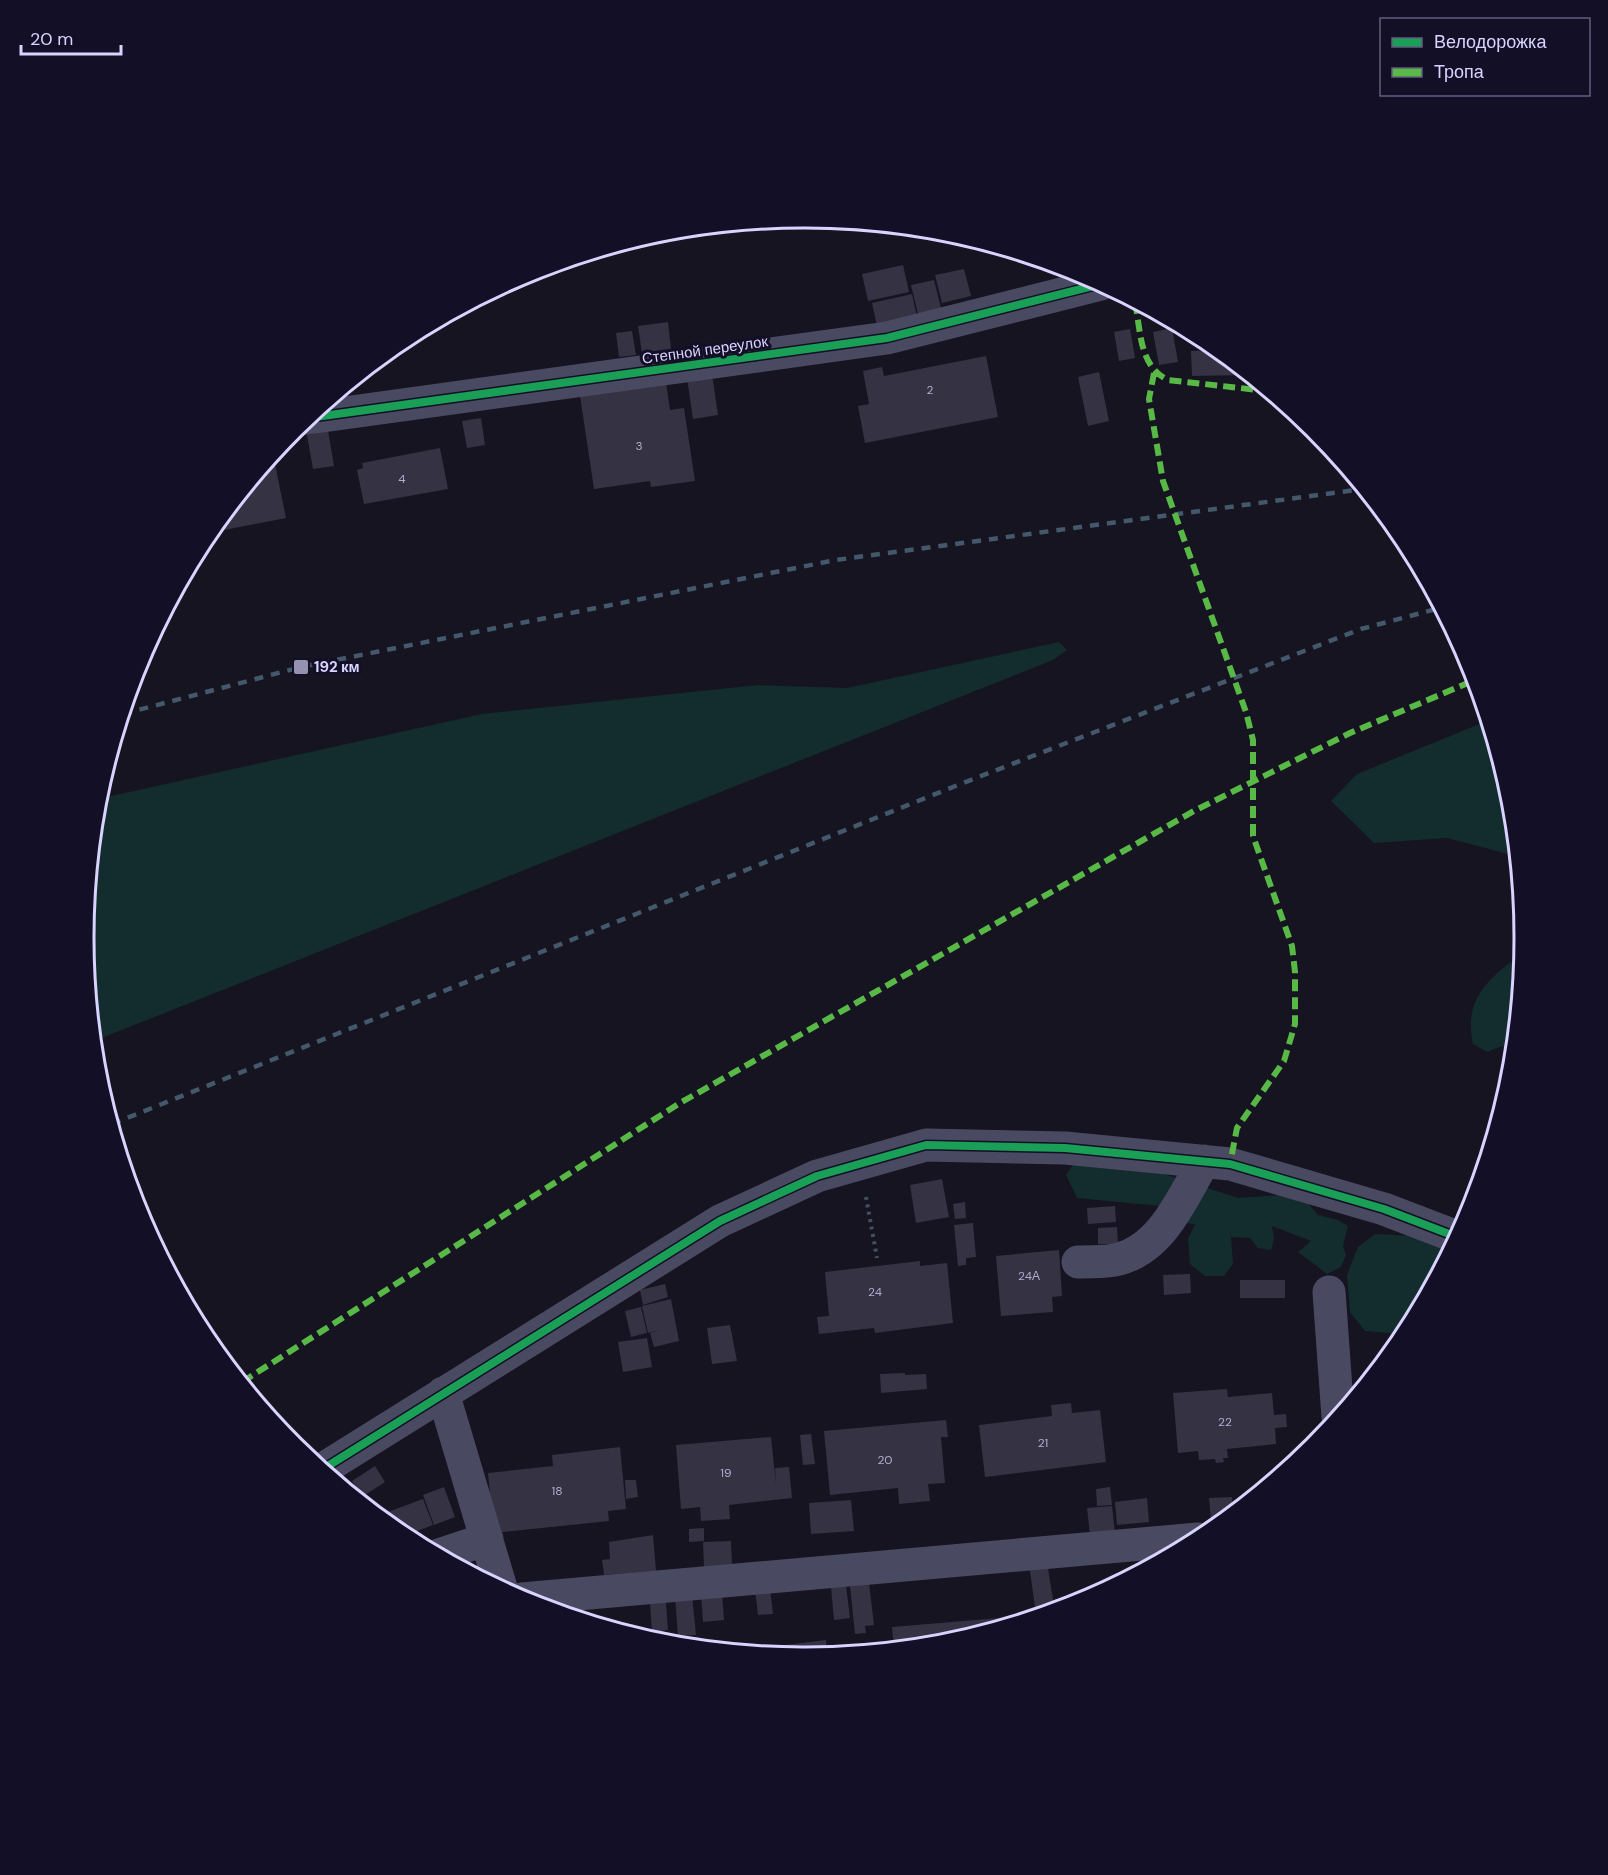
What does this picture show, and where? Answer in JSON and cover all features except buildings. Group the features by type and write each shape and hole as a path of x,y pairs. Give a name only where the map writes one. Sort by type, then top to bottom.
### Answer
{"street":[{"name":"Степной переулок","path":"323,416 887,338 1088,287"},
{"path":"330,1465 720,1221 817,1176 926,1145 1065,1148 1230,1164 1384,1209 1448,1233"},
{"path":"1078,1262 1117,1260 1139,1252 1158,1236 1204,1161"},
{"path":"1329,1293 1337,1405"},
{"path":"443,1393 498,1578"},
{"path":"449,1552 487,1539"},
{"path":"543,1597 1176,1541"}],"path":[{"path":"856,1165 869,1207 877,1258"}],"green space":[{"path":"1059,642 1067,650 1053,660 102,1038 94,938 96,891 109,797 482,714 758,685 847,688"},
{"path":"1480,724 1500,799 1508,854 1447,838 1374,843 1331,801 1357,774"},
{"path":"1513,960 1504,1048 1502,1046 1487,1052 1473,1044 1472,1014 1475,1002 1499,971"},
{"path":"1075,1162 1164,1174 1238,1198 1279,1195 1306,1201 1318,1215 1338,1220 1348,1226 1343,1246 1346,1255 1341,1267 1327,1274 1298,1252 1311,1241 1272,1226 1274,1239 1271,1250 1258,1248 1250,1238 1231,1237 1233,1264 1224,1276 1205,1276 1190,1264 1188,1239 1195,1224 1178,1222 1160,1206 1077,1198 1066,1175"},
{"path":"1375,1234 1416,1236 1441,1249 1392,1334 1365,1331 1350,1312 1347,1275 1358,1247"}],"railway":[{"path":"131,712 301,667 836,560 1354,490"},
{"path":"119,1121 963,783 1361,629 1432,610"}],"marked path":[{"path":"1136,311 1146,357 1159,374 1168,380 1254,390"},
{"path":"1154,373 1149,399 1163,481 1246,712 1253,740 1253,836 1292,946 1295,972 1295,1024 1284,1061 1237,1128 1230,1164"},
{"path":"248,1378 680,1103 1194,811 1350,733 1466,684"}],"cycle path":[{"path":"323,416 887,338 1088,287"},
{"path":"330,1465 720,1221 817,1176 926,1145 1065,1148 1230,1164 1384,1209 1448,1234"}],"place":[{"name":"192 км","path":"301,667"}]}
